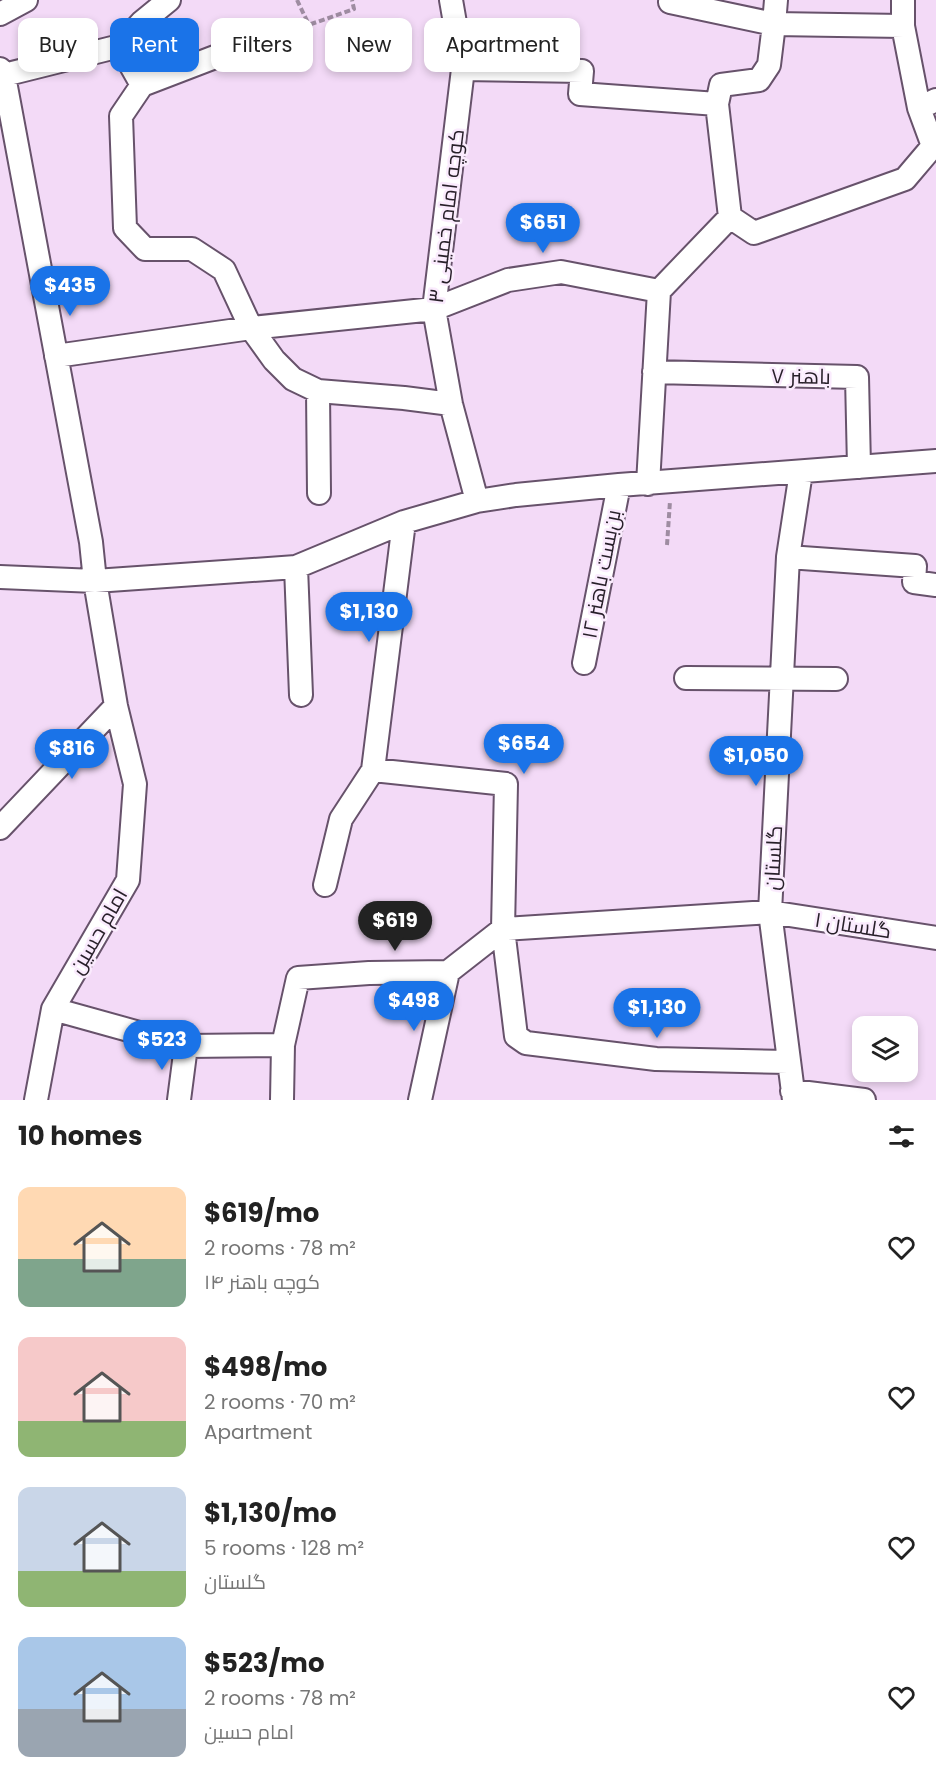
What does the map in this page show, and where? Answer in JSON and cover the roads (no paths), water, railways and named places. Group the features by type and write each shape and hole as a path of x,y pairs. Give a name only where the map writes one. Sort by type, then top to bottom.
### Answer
{"street":[{"path":"0,14 26,0"},
{"path":"147,18 169,0"},
{"name":"کوچه امام خمینی ۳","path":"451,0 454,18"},
{"path":"776,0 769,65 759,80 721,85 717,104 730,217 754,233 905,179 933,146 928,104 903,26 903,0"},
{"path":"670,2 774,24 903,26"},
{"path":"1,74 110,48"},
{"path":"211,59 142,85 121,116 125,228 145,249 192,249 224,270 250,328 274,360 293,380 318,391 451,404"},
{"path":"580,71 582,71 580,94 717,104"},
{"path":"135,72 142,85"},
{"name":"کوچه امام خمینی ۳","path":"463,72 434,309 451,404 477,501"},
{"name":"امام حسین","path":"1,74 91,543 116,706 135,784 128,880 53,1009 36,1100"},
{"path":"648,484 659,291 730,217"},
{"path":"56,356 250,328 434,309 508,280 561,272 659,291"},
{"name":"باهنر ۷","path":"654,372 858,377 859,467"},
{"path":"318,391 319,493"},
{"path":"0,577 95,580 296,567 404,522 477,501 619,485 936,461"},
{"name":"گلستان","path":"793,1095 770,912 788,557 801,472"},
{"name":"بن‌بست باهنر ۱۲","path":"584,663 619,485"},
{"path":"325,885 341,819 373,770 404,522"},
{"path":"788,557 915,566 914,582 936,585"},
{"path":"296,567 301,695"},
{"path":"686,678 836,679"},
{"path":"0,828 116,706"},
{"path":"373,770 507,784 503,929 516,1036 526,1043 656,1059 788,1062"},
{"name":"گلستان ۱","path":"503,929 770,912 936,938"},
{"path":"282,1100 283,1045 298,978 369,973 448,972 503,929"},
{"path":"420,1100 448,972"},
{"path":"53,1009 186,1046 283,1045"},
{"path":"179,1100 186,1046"},
{"path":"793,1095 864,1100"}]}
